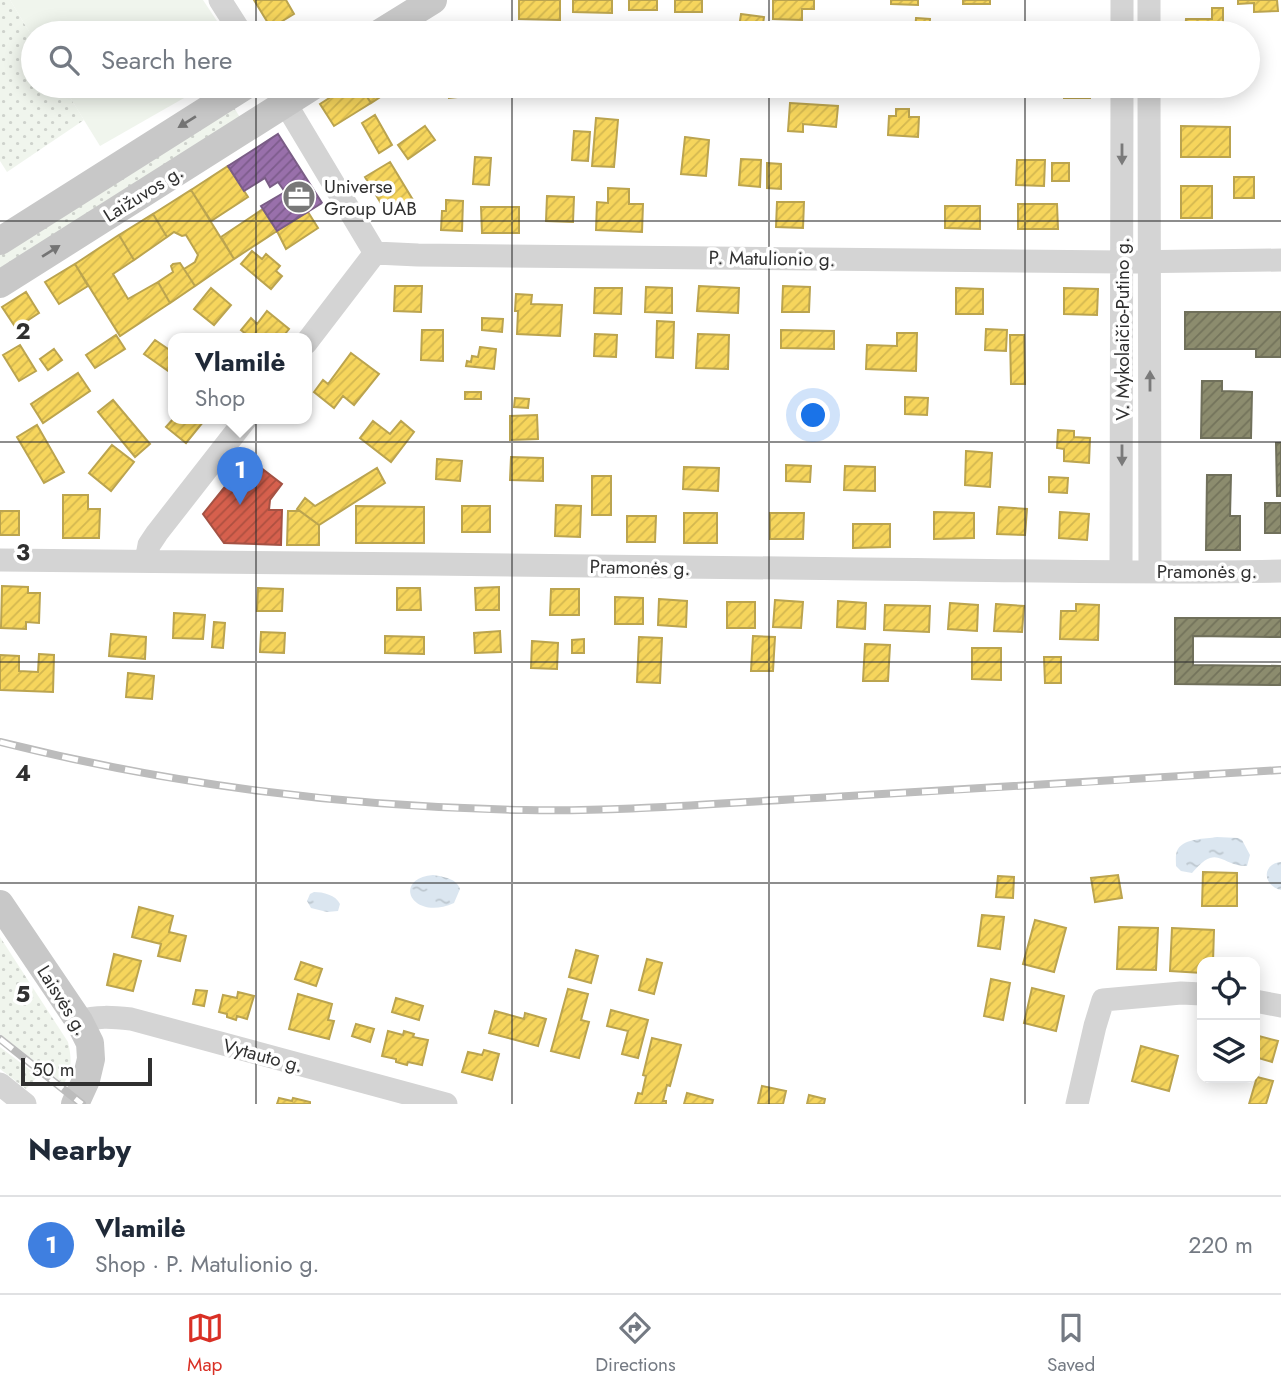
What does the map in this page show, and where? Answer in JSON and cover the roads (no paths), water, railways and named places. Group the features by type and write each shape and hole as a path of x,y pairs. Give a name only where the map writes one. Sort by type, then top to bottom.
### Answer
{"main road":[{"path":"397,21 433,0"},
{"name":"Laižuvos g.","path":"0,242 226,98"},
{"name":"Laižuvos g.","path":"0,284 274,98"},
{"name":"Laisvės g.","path":"0,904 79,1021 90,1043 86,1080 75,1104"}],"street":[{"path":"220,0 233,21"},
{"path":"1122,0 1122,21"},
{"path":"1149,0 1149,21"},
{"path":"282,98 375,253 312,335"},
{"name":"V. Mykolaičio-Putino g.","path":"1121,571 1122,98"},
{"name":"V. Mykolaičio-Putino g.","path":"1149,98 1150,571"},
{"name":"P. Matulionio g.","path":"375,253 432,256 1122,262 1281,260"},
{"path":"146,561 149,545 157,533 242,424"},
{"name":"Pramonės g.","path":"0,560 1281,571"},
{"path":"1077,1104 1103,1000 1197,994"},
{"path":"1260,1002 1281,1006"},
{"name":"Vytauto g.","path":"79,1021 108,1016 131,1019 446,1104"},
{"path":"0,1084 25,1104"}],"water":[{"path":"1217,837 1242,840 1250,855 1247,866 1214,857 1192,873 1181,871 1176,866 1176,853 1181,845"},
{"path":"1281,862 1281,890 1268,880 1267,871"},
{"path":"433,875 456,882 460,889 454,903 427,907 412,898 410,891 413,884 420,878"},
{"path":"314,892 336,898 340,904 338,911 327,912 311,908 307,901"}],"railway":[{"path":"0,742 130,770 261,791 392,804 525,810 670,807 1281,770"},
{"path":"0,1039 82,1104"}],"place":[{"name":"Universe Group UAB","path":"299,197"},
{"name":"Vlamilė","path":"240,505"}]}
